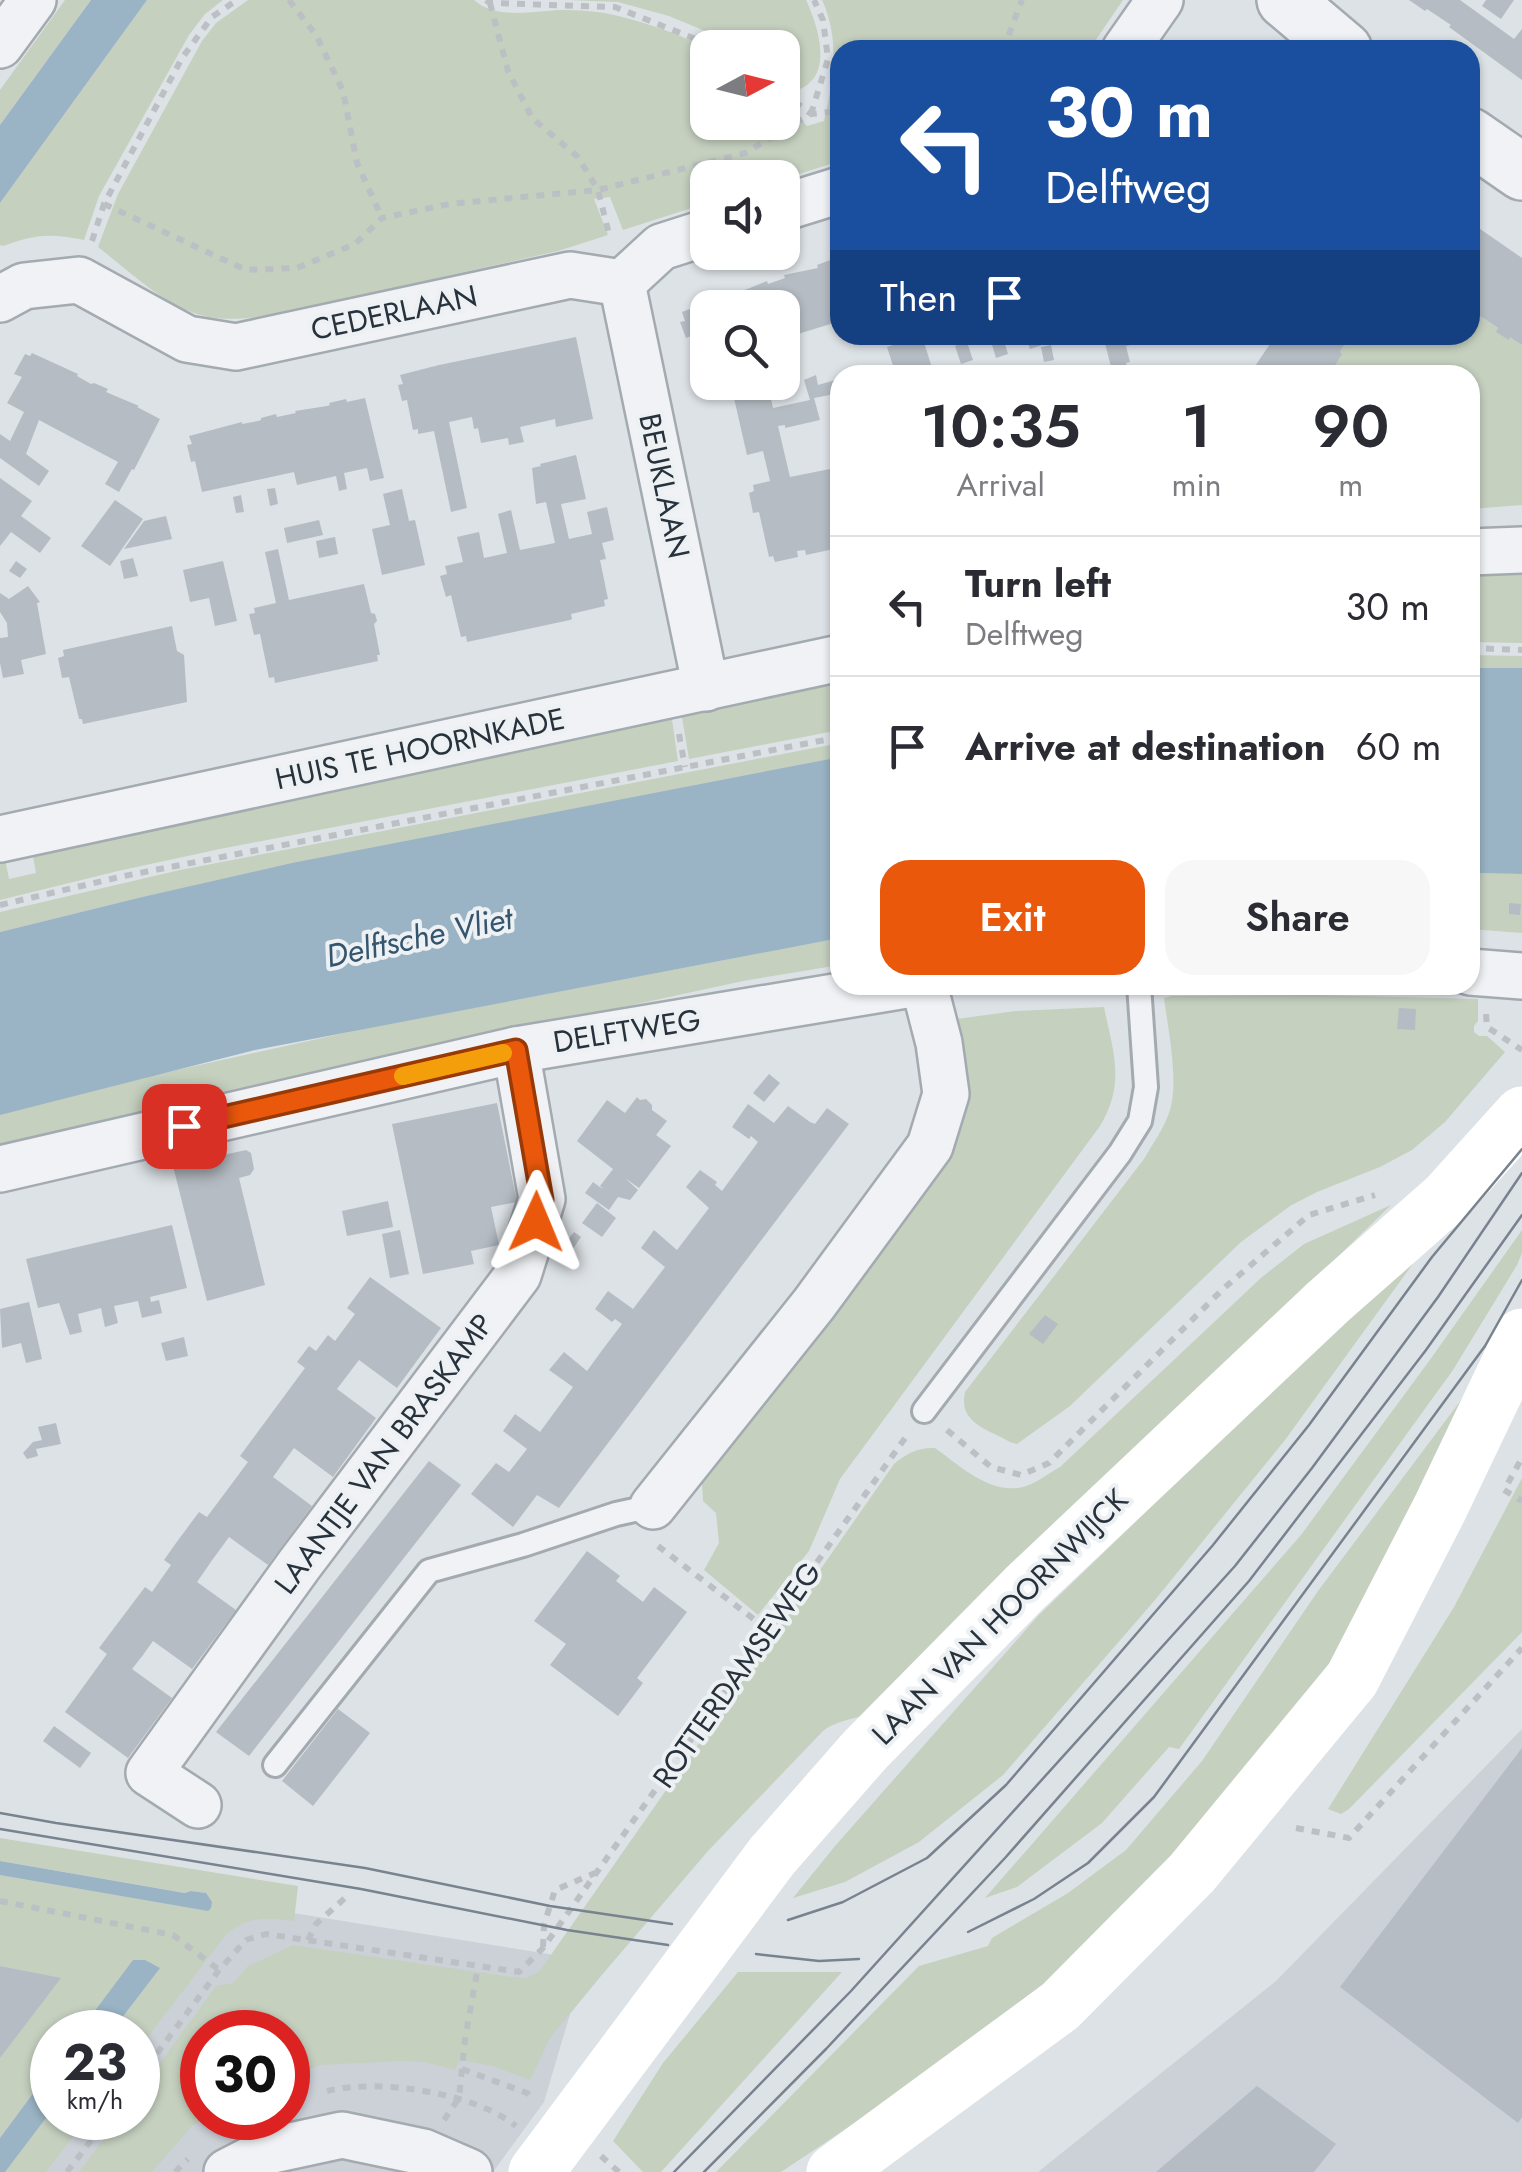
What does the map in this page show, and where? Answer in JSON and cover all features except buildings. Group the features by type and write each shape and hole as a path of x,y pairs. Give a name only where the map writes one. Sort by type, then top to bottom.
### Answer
{"main road":[{"name":"LAAN VAN HOORNWIJCK","path":"536,2172 772,1856 866,1749 1025,1588 1328,1302 1447,1197 1522,1114"},
{"path":"834,2172 1060,2006 1192,1873 1340,1694 1352,1679 1410,1567 1522,1336"}],"street":[{"path":"0,44 33,0"},
{"path":"1132,40 1160,0"},
{"path":"1285,0 1332,40"},
{"path":"1480,143 1522,172"},
{"path":"800,202 830,193"},
{"path":"622,283 661,246 690,237"},
{"name":"CEDERLAAN","path":"0,299 24,286 79,280 187,339 236,347 570,276 622,283"},
{"name":"BEUKLAAN","path":"622,283 706,688"},
{"path":"1480,552 1522,550"},
{"name":"HUIS TE HOORNKADE","path":"0,839 830,660"},
{"path":"1480,973 1522,976"},
{"name":"DELFTWEG","path":"0,1169 516,1050 846,995"},
{"path":"634,1510 814,1304 930,1146 946,1094 940,1043 927,995"},
{"name":"LAANTJE VAN BRASKAMP","path":"198,1804 149,1772 310,1550 518,1275 542,1200 516,1050"},
{"path":"227,2172 268,2151 342,2136 424,2152 469,2172"}],"lane":[{"path":"924,1411 1120,1153 1140,1120 1146,1088 1140,995"},
{"path":"275,1765 429,1572 634,1510"}],"path":[{"path":"237,0 212,17 182,58 104,204 246,270 297,268 355,244 382,218 449,204 598,190 745,154 812,114 830,113"},
{"path":"289,0 316,35 343,91 357,164 382,218"},
{"path":"812,114 828,60 822,20 814,0"},
{"path":"1007,40 1025,1"},
{"path":"598,190 578,157 532,118 508,71 488,2 615,7 690,37"},
{"path":"800,105 812,114"},
{"path":"1480,648 1522,650"},
{"path":"0,905 124,876 830,738"},
{"path":"1487,1021 1487,1027 1522,1050"},
{"path":"924,1411 991,1466 1021,1475 1050,1462 1223,1288 1309,1215 1380,1194"},
{"name":"ROTTERDAMSEWEG","path":"160,2049 246,1940 266,1934 519,1972 543,1948 924,1411"},
{"path":"1504,1490 1522,1501"},
{"path":"634,1510 768,1630"},
{"path":"1296,1828 1349,1838 1522,1648"},
{"path":"543,1948 540,1932 552,1889 596,1873"},
{"path":"308,1940 316,1924 345,1898"},
{"path":"0,1901 173,1935 219,1970"},
{"path":"462,2069 478,1967"},
{"path":"324,2092 343,2087 402,2088 458,2098 504,2116"},
{"path":"67,2172 91,2140"}],"shaded area":[{"path":"1522,1729 1522,2172 1038,2172 1276,1981"},
{"path":"0,1866 586,1960 544,2102 493,2172 0,2172"}],"green space":[{"path":"65,0 91,0 0,125 0,90"},
{"path":"147,0 223,0 205,14 189,35 99,196 84,240 43,236 0,245 0,203"},
{"path":"248,0 474,0 505,12 599,12 657,27 690,41 690,140 800,140 800,119 807,126 824,121 830,90 830,164 800,174 800,160 690,160 690,208 623,230 610,197 594,199 608,235 558,251 268,316 214,318 170,302 98,247 118,194 202,41 216,23"},
{"path":"570,0 806,0 818,36 820,63 809,83 800,88 800,30 703,30 618,2"},
{"path":"822,0 1123,0 1096,40 832,40"},
{"path":"1480,316 1522,345 1522,505 1480,508 1480,365 1331,365 1345,345 1480,345"},
{"path":"1522,566 1522,643 1480,642 1480,570"},
{"path":"1480,655 1522,656 1522,668 1480,668"},
{"path":"830,682 830,732 689,759 681,711"},
{"path":"671,713 678,761 220,849 0,900 0,855 4,854 9,879 36,873 32,850"},
{"path":"830,745 830,759 138,898 0,932 0,912 180,870"},
{"path":"1480,873 1522,874 1522,933 1480,930"},
{"path":"830,940 830,967 743,981 411,1053 0,1150 0,1113 367,1028"},
{"path":"1314,995 1478,999 1474,1032 1487,1036 1505,1052 1445,1122 1412,1150 1290,1206 1241,1242 1070,1406 1017,1444 976,1424 966,1411 965,1392 1144,1159 1165,1123 1173,1085 1164,998"},
{"path":"1104,1007 1114,1053 1115,1081 1100,1126 840,1479 809,1551 758,1615 704,1570 719,1543 716,1513 703,1501 702,1482 943,1153 949,1020 1016,1011"},
{"path":"1391,1205 870,1713 823,1731 708,1851 601,1976 550,2038 530,2080 493,2066 460,2060 455,2070 402,2061 310,2069 310,2010 199,2010 216,1986 233,1983 247,1967 292,1945 512,1977 525,1978 539,1972 894,1464 913,1452 935,1448 987,1483 1011,1488 1032,1483 1060,1467 1262,1277 1304,1244"},
{"path":"1522,1230 1522,1253 1517,1265 1453,1370 1179,1749 1169,1747 1102,1823 1017,1887 985,1898 1301,1535"},
{"path":"1436,1232 1285,1440 1155,1600 1003,1775 919,1842 845,1882 793,1898 1038,1616"},
{"path":"1491,1360 1307,1707 1202,1837 1015,2011 871,2112 781,2172 716,2172 919,1966 988,1946 992,1938 1068,1893 1126,1850 1202,1761 1318,1591"},
{"path":"1522,1478 1522,1632 1349,1809 1341,1814 1328,1809 1454,1607"},
{"path":"0,1838 298,1886 294,1921 257,1920 233,1929 160,2021 160,2010 128,2010 159,1969 133,1960 96,2010 36,2010 60,1978 0,1966 0,1875 208,1911 212,1903 205,1893 0,1861"},
{"path":"738,1972 842,1972 661,2172 643,2172 613,2141 663,2063"},
{"path":"30,2018 30,2098 0,2138 0,2058"},
{"path":"180,2035 180,2140 152,2172 79,2172 103,2140 160,2140 160,2063"},
{"path":"30,2139 70,2140 46,2172 5,2172"}],"water":[{"path":"91,0 147,0 0,203 0,125"},
{"path":"1480,668 1522,668 1522,874 1480,873"},
{"name":"Delftsche Vliet","path":"830,759 830,940 255,1050 0,1115 0,932 292,863"},
{"path":"0,1861 185,1893 206,1893 211,1908 208,1911 0,1875"},
{"path":"133,1960 145,1960 160,1968 128,2010 96,2010"},
{"path":"30,2098 30,2139 5,2172 0,2172 0,2138"}],"tram line":[{"path":"788,1920 843,1902 927,1858 1006,1785 1213,1545 1309,1425 1432,1257 1522,1149"},
{"path":"674,2172 851,1991 1235,1566 1438,1297 1522,1173"},
{"path":"704,2172 1005,1858 1249,1581 1426,1350 1522,1215"},
{"path":"968,1932 1034,1899 1088,1863 1154,1797 1485,1346 1522,1280"},
{"path":"0,1813 365,1868 550,1906 672,1924"},
{"path":"0,1829 668,1945"},
{"path":"756,1954 819,1961 859,1959"}],"slow traffic":[{"path":"403,1076 503,1053"}],"route":[{"path":"184,1126 516,1050 542,1200 536,1222"}]}
